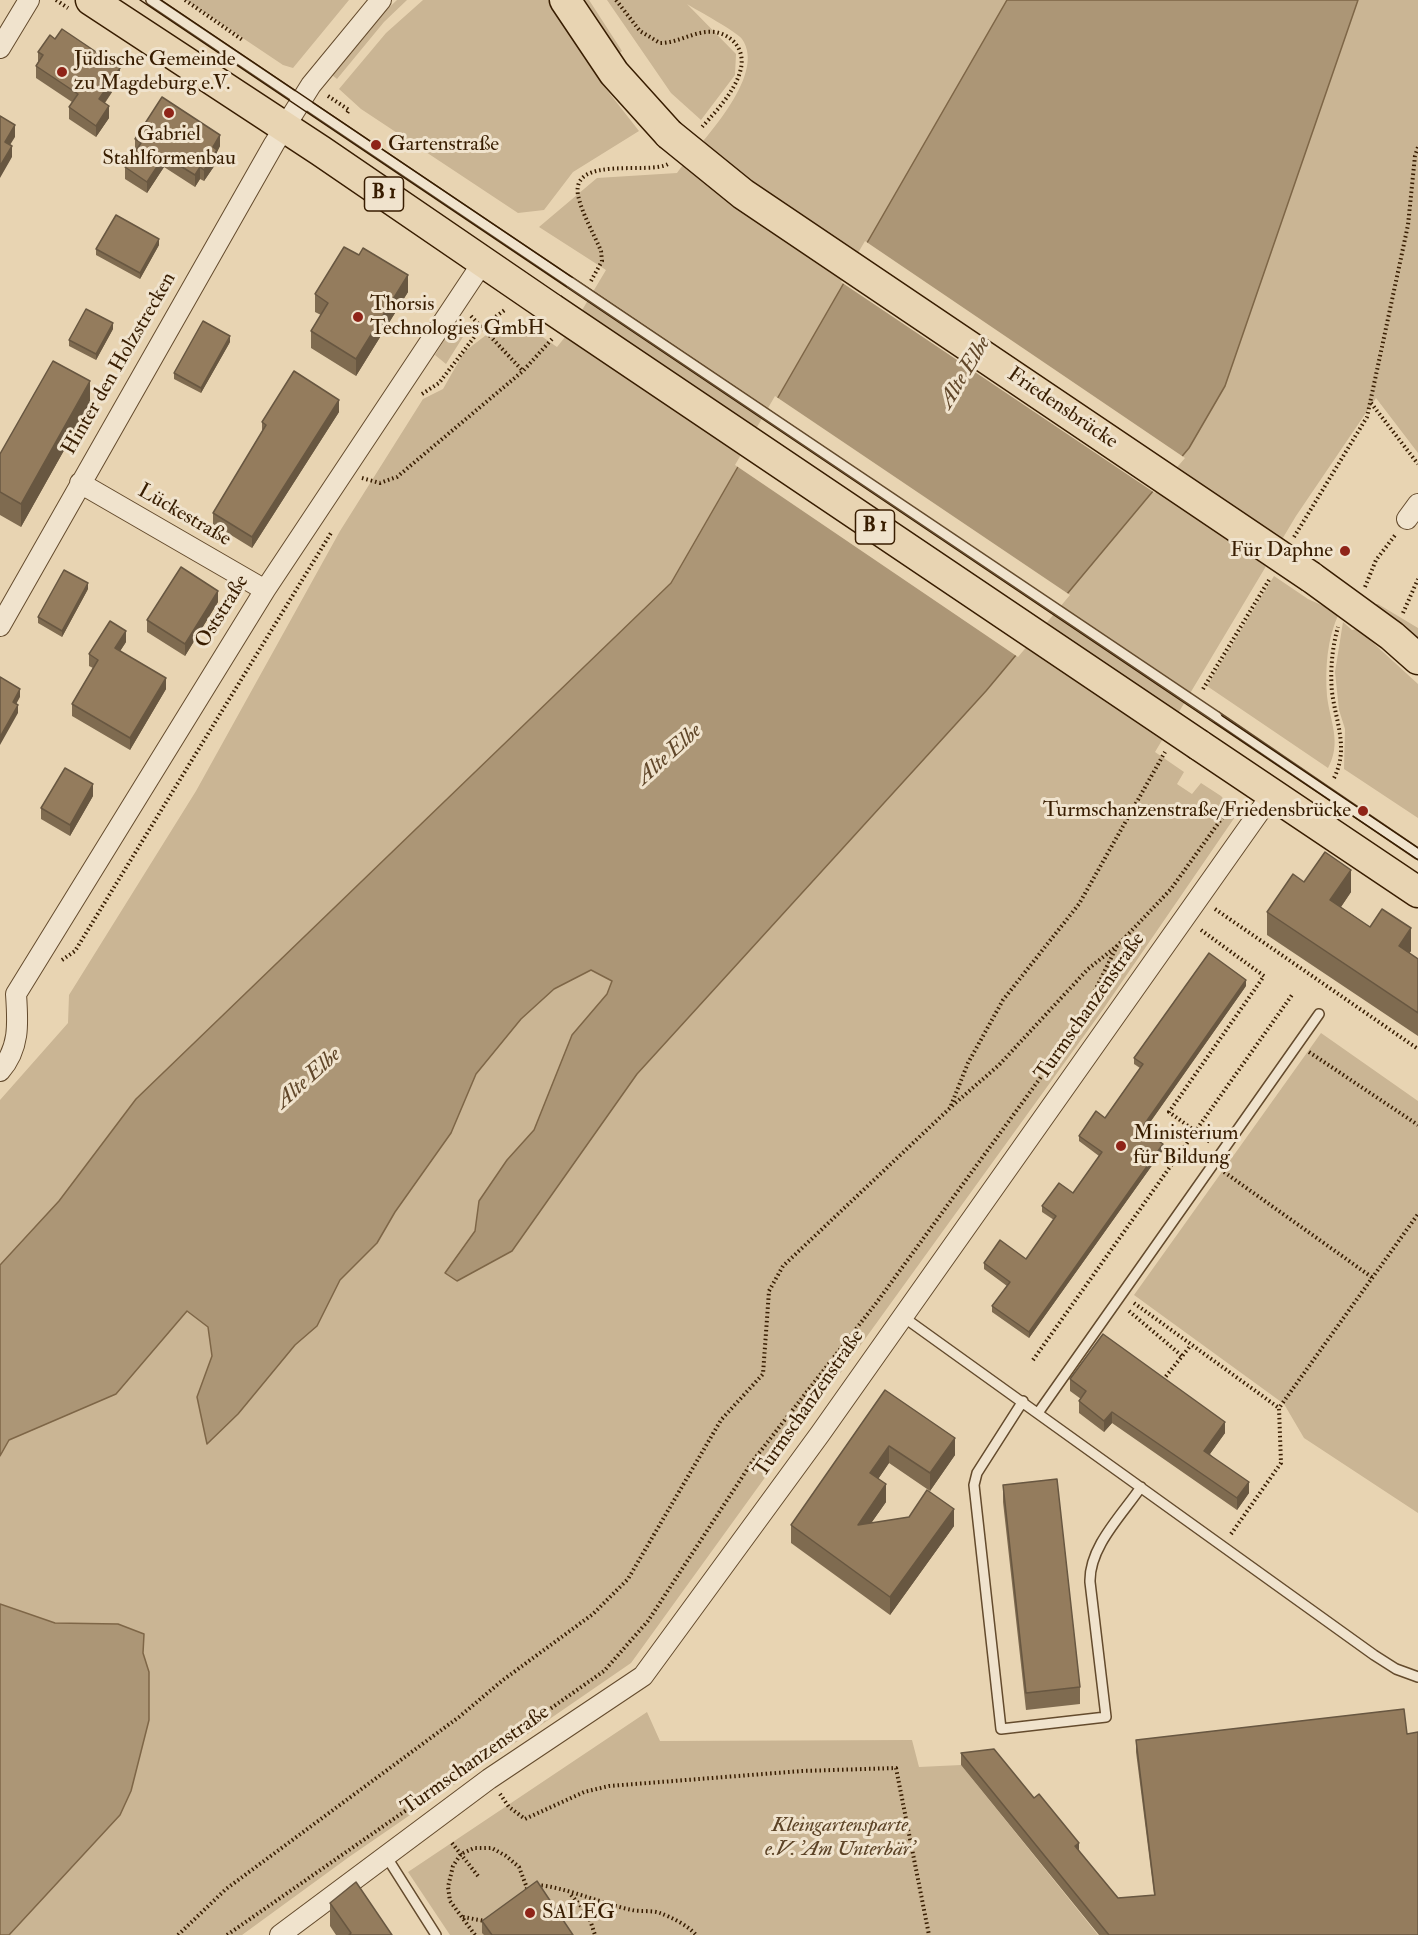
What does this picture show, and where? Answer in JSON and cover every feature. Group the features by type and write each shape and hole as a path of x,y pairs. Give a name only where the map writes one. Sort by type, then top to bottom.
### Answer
{"main road":[{"name":"B 1","path":"91,0 483,262 552,323 1418,891"},
{"name":"Friedensbrücke","path":"565,0 614,73 679,143 743,194 1311,577 1392,636 1418,659"}],"street":[{"path":"0,48 29,0"},
{"name":"Hinter den Holzstrecken","path":"0,626 284,127 345,41 381,0"},
{"name":"Oststraße","path":"0,1071 15,1046 18,1026 8,992 265,590 483,262"},
{"name":"Lückestraße","path":"80,483 265,590"},
{"name":"Turmschanzenstraße","path":"280,1935 489,1779 644,1676 820,1434 901,1316 1272,794"}],"lane":[{"path":"151,0 1418,854"},
{"path":"1038,1413 1319,1014"},
{"path":"901,1316 1374,1654 1396,1669 1418,1677"},
{"path":"1023,1401 977,1473 974,1485 1001,1730 1106,1717 1090,1582 1091,1566 1097,1552 1141,1488"},
{"path":"386,1856 436,1935"}],"path":[{"path":"185,0 248,44"},
{"path":"585,290 602,261 601,251 578,194 579,183 590,173 600,169 655,168 738,80 742,61 737,44 728,36 713,32 669,43 654,41 640,31 616,0"},
{"path":"324,93 350,110"},
{"path":"1293,540 1367,417 1408,225 1415,156 1418,147"},
{"path":"417,399 439,383 482,327 514,303"},
{"path":"344,473 380,483 397,477 523,371 552,323"},
{"path":"488,332 523,371"},
{"path":"1370,402 1418,464"},
{"path":"358,489 370,469"},
{"path":"1363,592 1376,561 1412,511"},
{"path":"58,963 75,951 333,529"},
{"path":"1197,699 1275,570"},
{"path":"1403,614 1418,579"},
{"path":"1325,790 1335,777 1342,754 1341,728 1334,706 1331,673 1340,624"},
{"path":"950,1108 968,1063 1004,1000 1078,904 1167,748"},
{"path":"178,1935 226,1889 459,1717 503,1680 593,1614 628,1579 721,1420 763,1374 770,1291 783,1266 950,1108 999,1065 1088,969 1117,946 1171,889 1239,794"},
{"path":"1171,889 1198,897 1418,1049"},
{"path":"1183,917 1264,976 1169,1112 1223,1152"},
{"path":"501,1743 603,1671 648,1621 752,1462 877,1302 1076,1029 1117,946"},
{"path":"1033,1360 1292,995"},
{"path":"1298,1045 1418,1125"},
{"path":"1213,1165 1373,1278"},
{"path":"1222,1545 1281,1463 1279,1408 1418,1214"},
{"path":"1122,1294 1279,1408"},
{"path":"1122,1294 1125,1308 1182,1356"},
{"path":"1158,1385 1191,1345"},
{"path":"489,1779 509,1808 525,1819 584,1792 609,1786 802,1771 896,1768 929,1935"},
{"path":"227,1935 309,1881 445,1783"},
{"path":"452,1843 478,1876"},
{"path":"475,1935 450,1901 448,1887 453,1866 461,1854 474,1848 492,1848 519,1867 527,1888"},
{"path":"521,1898 527,1888 535,1885 553,1886 571,1894 634,1911 659,1913 692,1930 696,1935"},
{"path":"571,1894 588,1914 595,1935"},
{"path":"463,1917 489,1922"}],"green space":[{"path":"186,0 349,0 293,68 283,65"},
{"path":"397,0 407,0 384,22 337,79 332,75 377,19"},
{"path":"423,0 549,0 603,85 639,131 573,172 544,210 518,213 361,109 339,89 386,33"},
{"path":"580,0 589,0 622,51 616,56"},
{"path":"607,0 1007,0 671,582 136,1099 59,1201 0,1265 0,1100 68,1023 69,995 196,791 340,531 423,399 443,389 464,352 503,322 528,337 534,331 557,347 569,332 606,270 539,227 597,178 677,173 714,128 739,90 746,71 748,54 742,39 725,26 687,4 736,54 735,75 701,120 671,93"},
{"path":"1358,0 1418,0 1418,453 1376,398 1296,516 1155,752 1184,772 1177,784 1192,794 1201,783 1221,796 1237,814 1104,1008 631,1663 349,1857 242,1935 9,1935 120,1814 149,1673 143,1653 118,1624 55,1623 0,1604 0,1456 9,1440 116,1394 187,1311 208,1326 212,1356 197,1397 207,1443 238,1414 295,1345 317,1326 340,1280 377,1243 395,1212 451,1133 476,1074 521,1019 554,989 591,970 612,981 607,995 572,1035 534,1130 507,1160 479,1201 475,1231 445,1273 512,1251 637,1074 986,691 1189,448 1225,386"},
{"path":"454,324 466,332 446,364 435,355"},
{"path":"1274,576 1308,599 1339,613 1329,643 1326,675 1327,696 1335,741 1328,768 1207,686"},
{"path":"1373,604 1378,604 1418,628 1418,642"},
{"path":"1343,622 1352,630 1358,629 1418,684 1418,818 1344,769 1345,729 1339,710 1335,672"},
{"path":"1321,1033 1418,1101 1418,1513 1304,1438 1284,1404 1134,1295"},
{"name":"Kleingartensparte e.V. 'Am Unterbär'","path":"647,1712 660,1741 912,1740 919,1767 961,1765 1098,1935 450,1935 408,1872"}],"water":[{"name":"Alte Elbe","path":"1007,0 1358,0 1225,386 1189,448 986,691 637,1074 512,1251 457,1281 445,1273 475,1231 479,1201 507,1160 534,1130 572,1035 607,994 612,981 591,970 554,989 521,1019 476,1074 451,1133 395,1212 377,1243 340,1280 317,1326 295,1345 238,1414 207,1444 197,1397 212,1356 208,1327 187,1311 116,1394 9,1440 0,1456 0,1265 59,1201 136,1099 671,583"},
{"path":"0,1604 55,1623 118,1624 144,1634 143,1653 149,1672 149,1720 131,1791 120,1815 9,1935 0,1935"}],"pier":[{"path":"865,241 1185,458 1155,493 841,282"},
{"path":"775,396 1070,595 1018,657 735,465"}],"building":[{"path":"62,29 120,68 99,99 109,106 96,126 69,107 78,94 36,66 43,55 38,52 50,35 55,39"},
{"path":"162,97 220,135 213,147 217,150 204,170 200,167 195,175 164,156 147,182 125,167 141,143 135,139"},
{"path":"0,116 15,125 5,142 12,146 0,166"},
{"path":"116,215 159,239 140,273 96,249"},
{"name":"Thorsis Technologies GmbH","path":"344,247 359,255 363,248 408,275 356,359 311,331 328,303 315,294"},
{"path":"86,309 113,323 96,354 69,340"},
{"path":"203,321 230,336 201,388 174,373"},
{"path":"53,361 90,381 21,504 0,492 0,454"},
{"path":"294,371 339,400 252,537 213,513 266,425 262,422"},
{"path":"181,567 218,591 185,644 147,620"},
{"path":"64,570 88,583 62,631 38,617"},
{"path":"110,621 126,631 115,648 166,678 130,738 72,704 98,660 89,654"},
{"path":"0,677 20,689 13,702 18,705 0,737"},
{"path":"65,768 93,784 70,825 41,808"},
{"path":"1325,852 1351,870 1330,900 1370,927 1382,909 1411,928 1399,946 1418,959 1418,1013 1267,912 1293,874 1304,882"},
{"name":"Ministerium für Bildung","path":"1209,953 1246,980 1141,1129 1163,1144 1029,1332 992,1306 1010,1282 984,1263 1000,1240 1026,1259 1056,1216 1042,1206 1059,1183 1073,1193 1102,1152 1079,1136 1096,1111 1105,1118 1143,1064 1134,1058"},
{"path":"1103,1334 1225,1422 1204,1451 1249,1482 1237,1498 1112,1412 1104,1421 1079,1401 1086,1391 1070,1379"},
{"path":"885,1390 955,1438 930,1473 889,1446 870,1473 886,1484 858,1525 909,1517 927,1490 954,1509 890,1597 791,1525"},
{"path":"1057,1479 1080,1687 1026,1693 1003,1485"},
{"path":"1404,1709 1407,1734 1418,1732 1418,1935 1109,1935 961,1753 994,1749 1034,1798 1039,1794 1079,1843 1075,1846 1118,1898 1155,1895 1136,1740"},
{"name":"SALEG","path":"537,1881 573,1935 492,1935 482,1921"},
{"path":"356,1882 392,1935 349,1935 351,1933 330,1903"}],"tram line":[{"path":"140,0 1418,860"},
{"path":"161,0 1418,848"}],"place":[{"name":"Jüdische Gemeinde zu Magdeburg e.V.","path":"62,72"},
{"name":"Gabriel Stahlformenbau","path":"169,113"},
{"name":"Gartenstraße","path":"376,145"},
{"name":"Thorsis Technologies GmbH","path":"358,317"},
{"name":"Für Daphne","path":"1345,551"},
{"name":"Turmschanzenstraße/Friedensbrücke","path":"1363,811"},
{"name":"Ministerium für Bildung","path":"1121,1146"},
{"name":"SALEG","path":"530,1913"}]}
